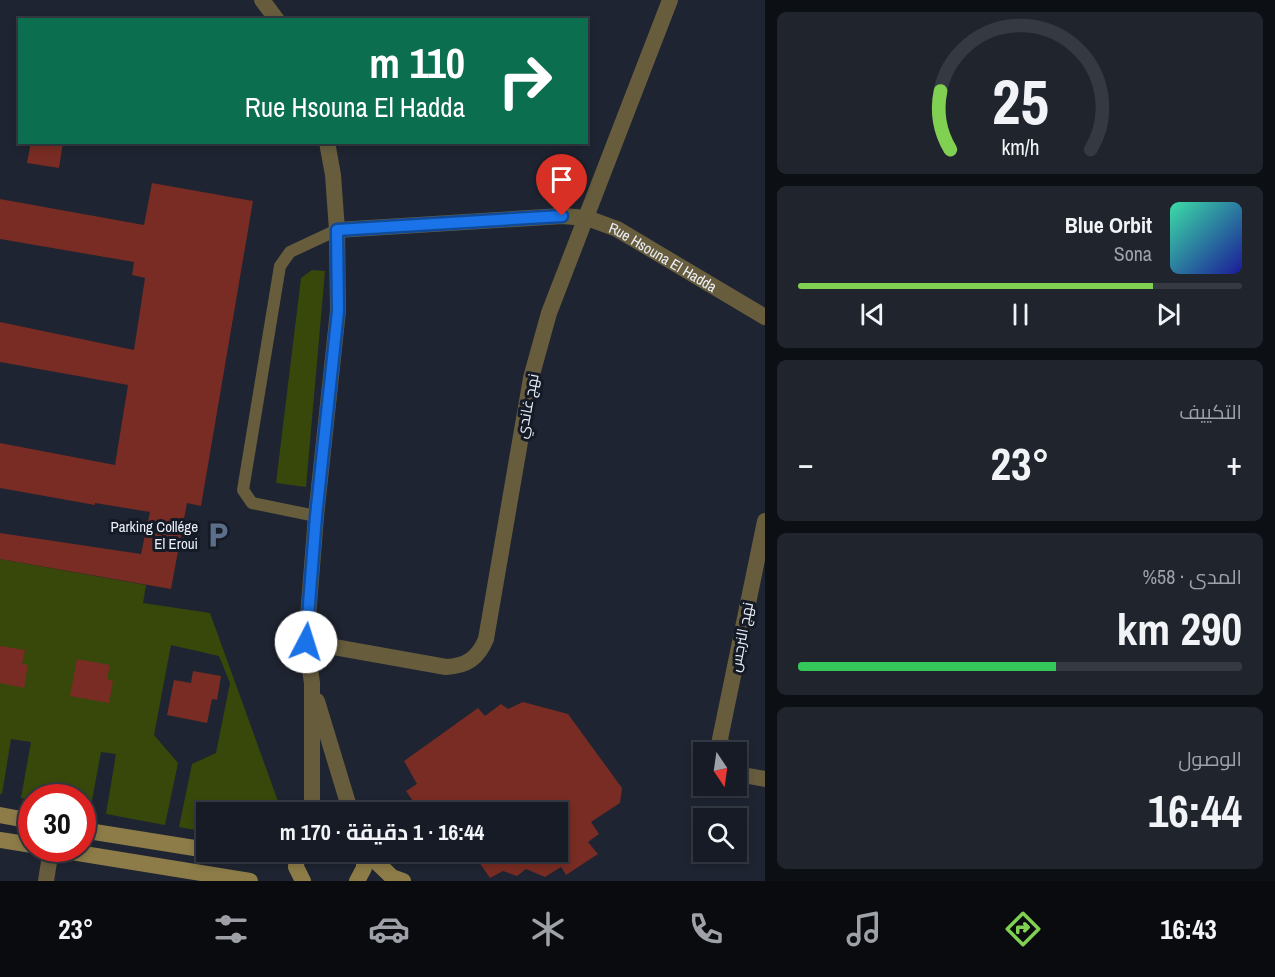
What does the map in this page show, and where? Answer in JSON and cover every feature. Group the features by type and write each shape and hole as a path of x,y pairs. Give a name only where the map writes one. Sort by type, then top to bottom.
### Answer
{"main road":[{"path":"0,815 18,818"},
{"path":"96,832 196,848"},
{"path":"0,840 18,843"},
{"path":"96,856 250,881"},
{"path":"296,862 296,867 303,881"},
{"path":"357,881 364,862"},
{"path":"376,862 392,877 403,881"}],"street":[{"path":"262,0 276,18"},
{"name":"نهج غاندي","path":"306,642 446,667 467,663 476,657 482,648 486,639 531,378 549,313 670,0"},
{"path":"312,802 312,683 306,642 316,516 338,311 337,230 333,175 327,144"},
{"name":"Rue Hsouna El Hadda","path":"337,230 562,216 587,218 617,229 765,317"},
{"name":"نهج النرجس","path":"721,742 765,521"},
{"path":"312,683 348,802"},
{"path":"747,776 765,779"},
{"path":"46,881 50,862"}],"lane":[{"path":"316,516 252,502 243,490 280,266 290,252 337,230"}],"green space":[{"path":"312,270 325,271 306,487 276,483 301,278"},
{"path":"0,559 146,585 143,603 210,613 278,802 196,802 196,830 179,827 192,764 216,753 230,683 219,656 171,645 154,735 178,763 165,825 106,814 116,754 101,752 95,784 24,784 31,742 11,739 2,794 0,794"}],"building":[{"path":"31,144 63,144 59,168 27,163"},
{"path":"152,183 253,201 201,506 187,503 171,589 0,559 0,533 141,554 150,512 0,488 0,443 115,465 128,385 0,362 0,322 134,350 145,278 132,275 134,262 0,239 0,199 144,225"},
{"path":"0,646 25,650 22,664 28,665 24,688 0,683"},
{"path":"77,659 110,665 107,679 113,681 109,703 70,696"},
{"path":"193,671 221,676 217,700 212,699 207,723 167,715 174,680 191,683"},
{"path":"523,702 568,714 622,788 620,803 591,822 599,834 588,842 598,854 566,875 561,867 545,877 526,869 517,876 503,871 490,878 479,862 568,862 568,802 414,802 406,791 417,784 404,761 478,708 485,716 501,704 508,709"}],"place":[{"name":"Parking Collége El Eroui","path":"218,535"}],"route":[{"path":"306,642 316,516 338,311 337,230 562,216"}]}
